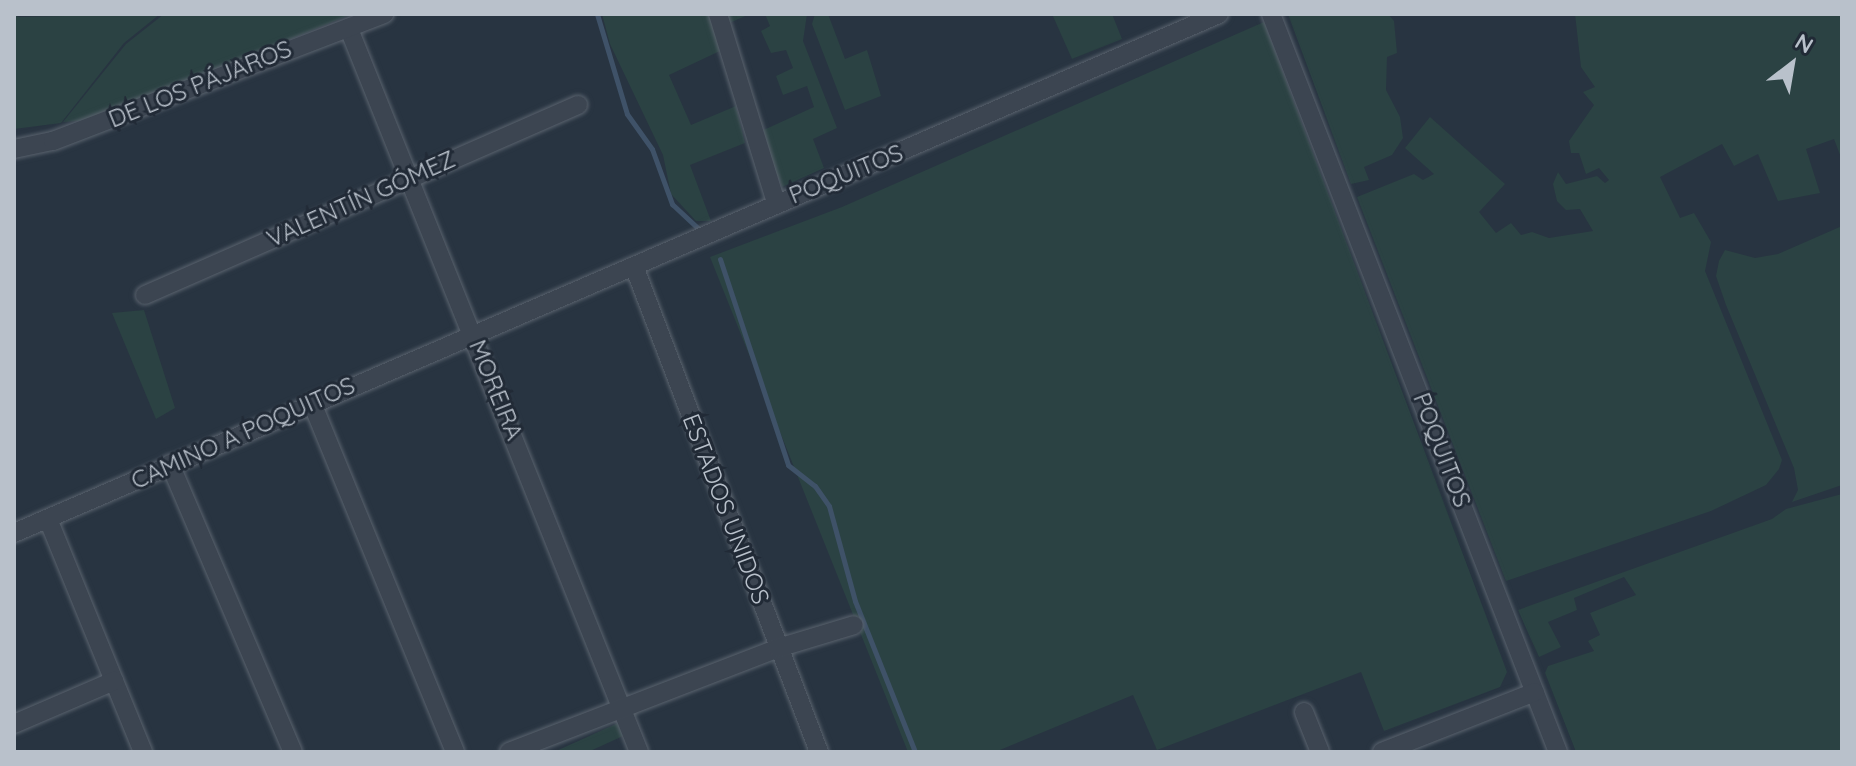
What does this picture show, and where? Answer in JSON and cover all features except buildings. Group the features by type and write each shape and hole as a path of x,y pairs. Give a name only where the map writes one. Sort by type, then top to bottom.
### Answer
{"street":[{"name":"DE LOS PÁJAROS","path":"14,149 53,141 384,14"},
{"path":"718,14 776,203"},
{"name":"POQUITOS","path":"473,333 1219,14"},
{"name":"POQUITOS","path":"1271,14 1558,752"},
{"name":"MOREIRA","path":"349,29 639,752"},
{"name":"VALENTÍN GÓMEZ","path":"145,295 410,176 578,105"},
{"name":"ESTADOS UNIDOS","path":"634,266 819,752"},
{"name":"CAMINO A POQUITOS","path":"14,533 473,333"},
{"path":"312,403 455,752"},
{"path":"170,464 293,752"},
{"path":"48,519 143,752"},
{"path":"509,752 778,648 854,625"},
{"path":"14,724 114,681"},
{"path":"1382,752 1535,692"},
{"path":"1304,712 1320,752"}],"green space":[{"path":"14,14 18,17 160,14 124,43 61,123 14,129"},
{"path":"164,14 352,14 93,120 63,122 126,44"},
{"path":"602,14 750,14 727,24 722,50 669,75 691,125 736,106 745,143 690,165 711,221 696,221 671,194 663,155 610,44"},
{"path":"765,14 807,14 803,41 837,128 813,139 824,168 782,187 759,132 814,107 807,86 783,95 776,76 793,68 786,50 771,53 761,31 770,26"},
{"path":"815,14 828,14 845,59 867,50 881,96 845,110 812,24"},
{"path":"1052,14 1112,14 1122,39 1072,59"},
{"path":"1288,14 1388,14 1394,21 1397,53 1387,57 1386,90 1400,117 1403,138 1392,155 1364,167 1369,180 1351,184"},
{"path":"1575,14 1842,14 1842,160 1834,139 1806,149 1820,193 1778,201 1758,154 1734,166 1722,144 1660,177 1680,218 1694,213 1711,242 1705,271 1782,460 1779,469 1766,485 1711,511 1506,581 1357,197 1414,174 1423,180 1434,174 1405,148 1430,117 1505,184 1479,212 1496,233 1511,223 1521,235 1532,232 1549,238 1593,231 1580,209 1566,210 1557,201 1553,184 1558,172 1566,184 1597,176 1605,183 1609,180 1599,168 1586,174 1579,153 1571,153 1569,141 1594,105 1583,92 1595,87 1581,67"},
{"path":"1264,22 1507,672 1500,687 1384,731 1361,672 1157,750 1133,695 995,752 908,752 710,257 842,207"},
{"path":"1842,226 1842,485 1792,502 1798,490 1794,468 1716,276 1725,250 1755,258 1778,254"},
{"path":"144,310 175,408 156,419 112,313"},
{"path":"1842,494 1842,752 1576,752 1545,673 1548,666 1594,651 1588,641 1600,635 1590,613 1636,595 1624,577 1574,598 1577,610 1548,622 1561,647 1539,657 1518,610 1772,519 1786,509"},
{"path":"618,723 623,736 588,752 554,752"}],"waterway":[{"path":"597,14 627,114 652,149 672,204 703,233"},
{"path":"720,259 788,465 815,486 829,506 855,601 915,752"}]}
